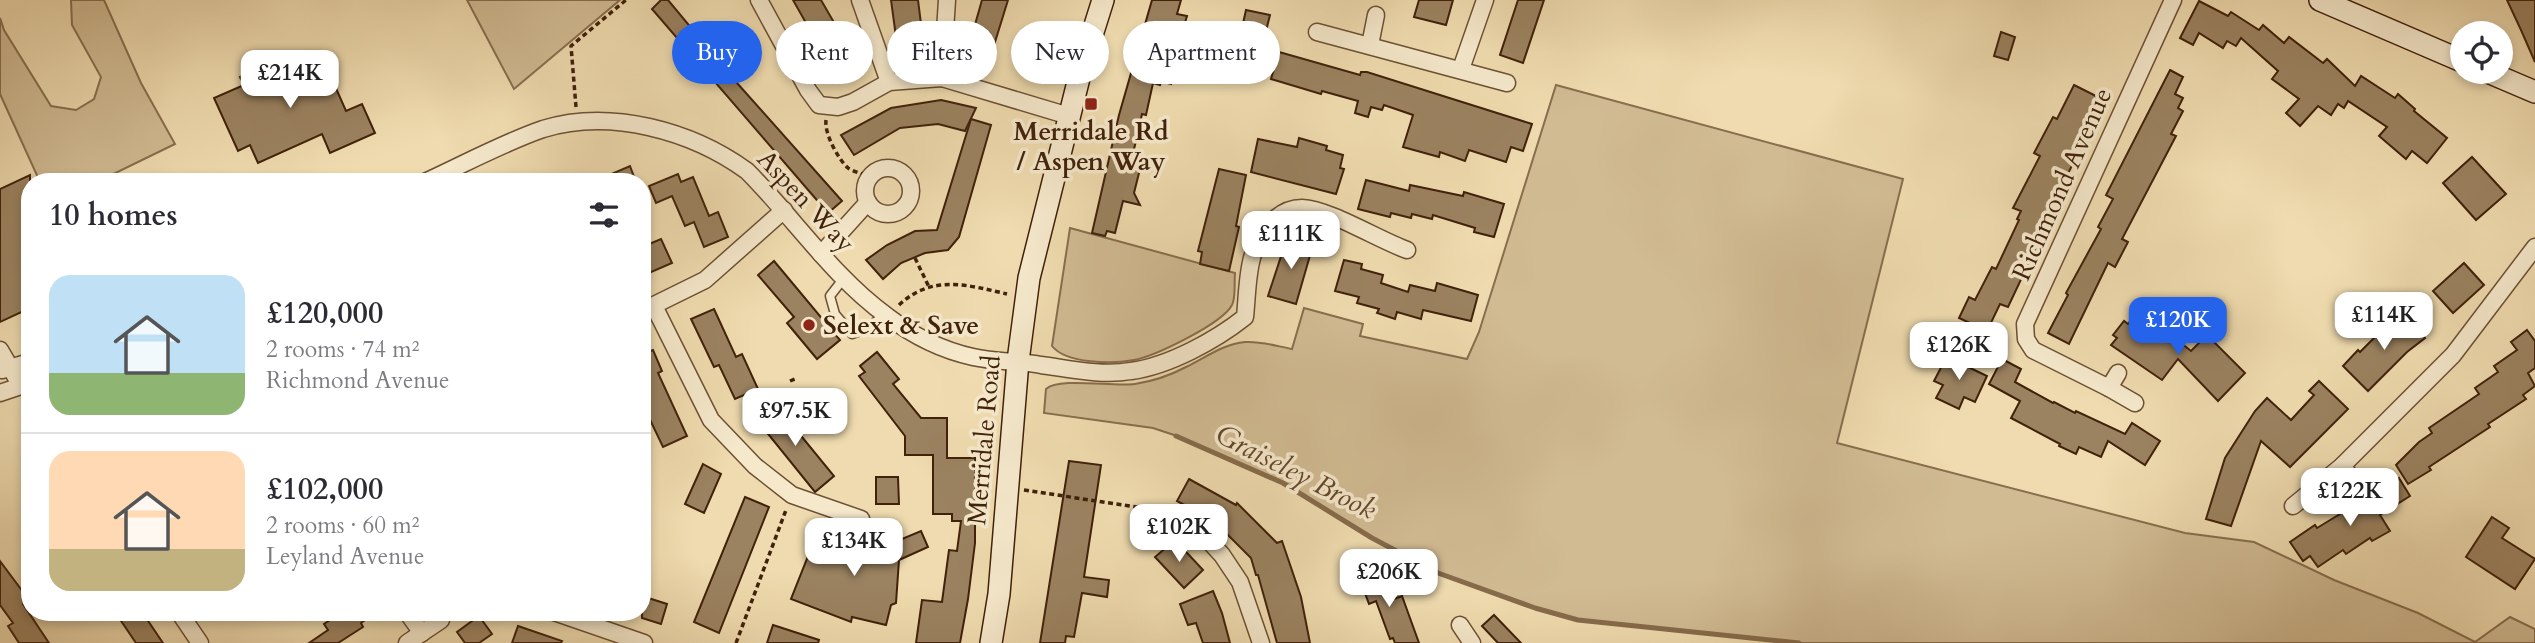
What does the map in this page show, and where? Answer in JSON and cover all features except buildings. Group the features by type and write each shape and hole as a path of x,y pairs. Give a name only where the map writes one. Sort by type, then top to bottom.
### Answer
{"street":[{"path":"759,0 808,90 819,105 827,107 853,103 887,83"},
{"path":"860,0 887,76"},
{"path":"946,21 947,0"},
{"name":"Merridale Road","path":"991,643 999,594 1018,361 1029,278 1069,117 1103,0"},
{"path":"1461,69 1485,0"},
{"name":"Richmond Avenue","path":"2135,403 2033,350 2026,339 2025,324 2173,0"},
{"path":"2320,0 2450,56"},
{"path":"1370,45 1376,15"},
{"path":"1317,32 1507,83"},
{"path":"2513,83 2535,92"},
{"path":"962,84 1069,117"},
{"name":"Aspen Way","path":"445,173 544,129 577,123 649,126 680,134 729,158 747,171 844,278 884,315 910,332 936,345 973,357 1097,373 1130,372 1169,360 1227,331 1245,317 1251,259 1257,243 1265,228 1287,212 1301,208 1322,212 1408,250"},
{"path":"882,169 898,171 909,181 910,197 901,210 894,213 879,212 868,202 865,189 870,177 882,169"},
{"path":"821,254 868,202"},
{"path":"651,307 705,280 784,210"},
{"path":"2293,506 2342,466 2454,355 2535,247"},
{"path":"651,314 712,420 755,466 792,495 861,519"},
{"path":"0,351 5,370 21,382"},
{"path":"2109,388 2118,373"},
{"path":"0,393 21,386"},
{"path":"2342,466 2362,489"},
{"path":"1185,515 1222,555 1240,582 1261,643"},
{"path":"185,621 200,643"},
{"path":"413,621 422,633"},
{"path":"407,643 440,621"},
{"path":"580,621 644,643"},
{"path":"1460,625 1472,643"}],"lane":[{"path":"844,278 830,296 835,314 852,334 869,328 884,315"}],"path":[{"path":"577,123 571,46 626,0"},
{"path":"827,107 825,128 841,158 849,168 870,177"},
{"path":"915,258 929,287"},
{"path":"884,315 907,297 944,283 971,286 1026,299"},
{"path":"790,381 797,378"},
{"path":"1008,487 1185,515"},
{"path":"736,643 792,495"}],"shaded area":[{"path":"71,0 104,0 141,83 175,144 115,173 36,173 0,94 0,18 4,30 51,106 76,110 94,99 101,77 72,25"},
{"path":"467,0 620,0 514,89"},
{"path":"1556,85 1903,179 1837,443 2185,533 2254,542 2334,580 2418,613 2475,642 2510,617 2535,629 2535,643 1799,643 1578,620 1535,608 1438,573 1372,538 1283,483 1177,436 1153,428 1044,413 1046,389 1053,385 1125,385 1149,381 1174,373 1237,343 1263,343 1292,349 1304,308 1363,324 1360,336 1467,359 1479,332"},
{"path":"1070,228 1235,273 1232,305 1226,313 1202,330 1172,346 1134,360 1090,361 1059,352 1052,346"}],"waterway":[{"name":"Graiseley Brook","path":"1176,436 1283,483 1372,538 1438,573 1535,608 1578,620 1799,643"}],"place":[{"name":"Merridale Rd / Aspen Way","path":"1091,104"},
{"name":"Selext & Save","path":"809,325"}]}
